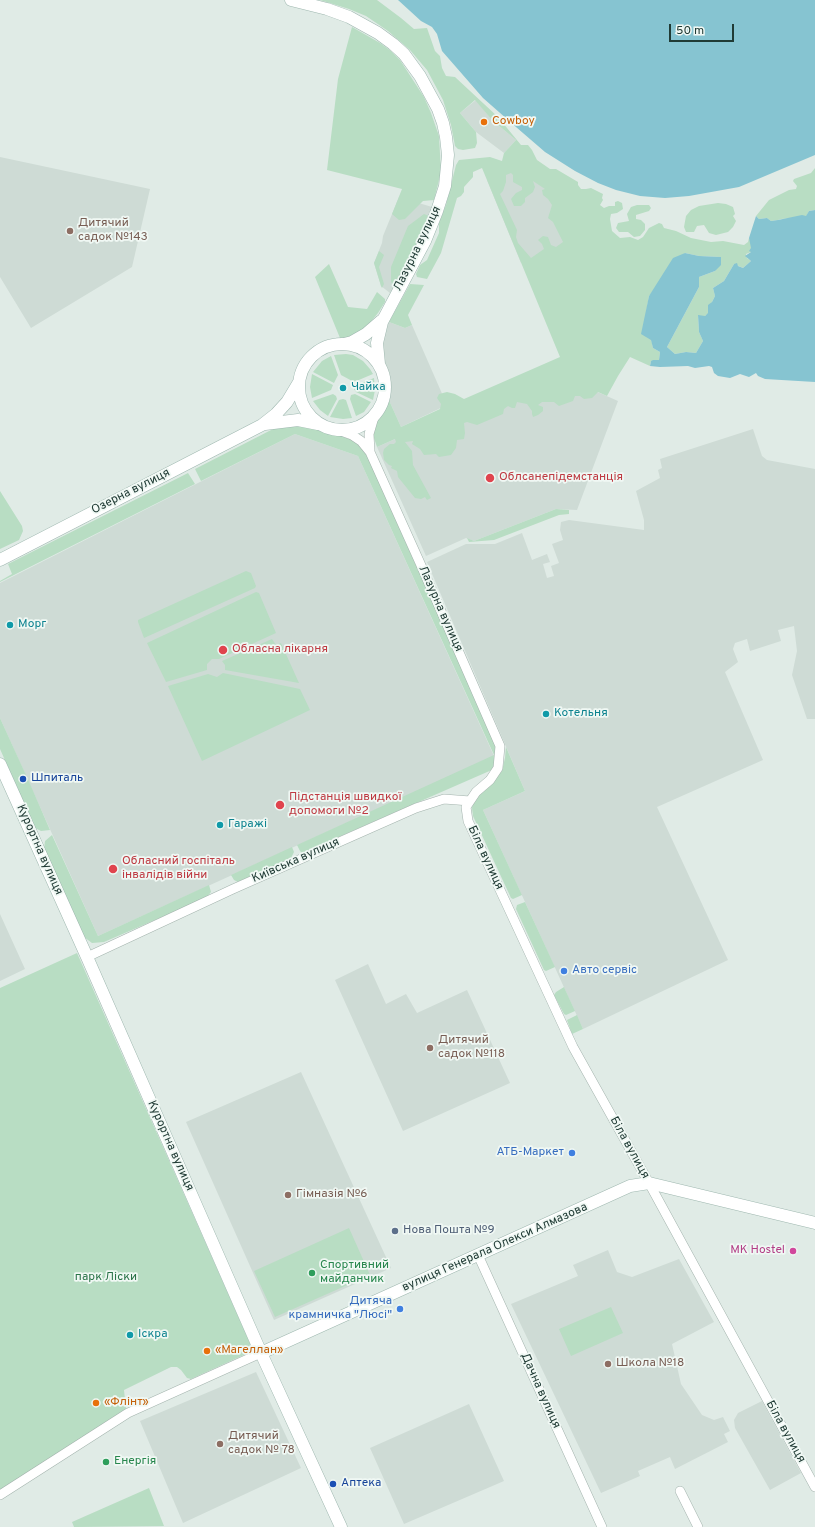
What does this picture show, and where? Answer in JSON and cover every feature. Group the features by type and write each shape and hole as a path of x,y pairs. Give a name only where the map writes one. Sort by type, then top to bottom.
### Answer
{"street":[{"name":"Лазурна вулиця","path":"291,0 327,9 349,17 378,33 393,44 404,54 420,76 438,109 443,123 447,142 448,164 445,186 421,248 384,317 378,332 377,343 379,364"},
{"name":"Лазурна вулиця","path":"344,344 352,342 366,334 384,317"},
{"path":"344,344 352,345 368,352 379,364 384,374 386,389 382,404 374,417 359,428 341,431 330,429 315,421 305,410 300,396 299,382 306,363 316,353 328,346 344,344"},
{"name":"Озерна вулиця","path":"0,560 262,425 276,414 287,402 299,382"},
{"name":"Лазурна вулиця","path":"370,452 369,434 374,417"},
{"name":"Озерна вулиця","path":"262,425 298,420 321,425"},
{"name":"Лазурна вулиця","path":"341,431 352,435 366,446 370,452 500,746 498,768 490,780 476,792 470,801"},
{"name":"Курортна вулиця","path":"0,764 87,957 261,1353 341,1527"},
{"name":"Київська вулиця","path":"87,957 233,889 416,808 444,799 470,801"},
{"name":"Біла вулиця","path":"470,801 466,807 468,821 573,1047 815,1487"},
{"name":"вулиця Генерала Олекси Алмазова","path":"0,1495 128,1414 630,1186 649,1183 815,1222"},
{"name":"Дачна вулиця","path":"478,1255 602,1527"},
{"path":"680,1491 698,1527"}],"shaded area":[{"path":"476,100 492,120 516,140 504,153 476,132 460,113"},
{"name":"Дитячий садок №143","path":"0,157 150,189 132,267 31,328 0,277"},
{"path":"516,168 545,188 570,242 521,263 487,180"},
{"path":"399,197 432,207 410,258 390,293 381,286 374,263"},
{"path":"389,322 405,328 412,325 447,405 401,427 388,398 390,381 387,369 382,359 384,331"},
{"name":"Облсанепідемстанція","path":"530,379 584,386 618,401 577,510 556,509 474,541 466,538 426,556 377,447"},
{"path":"753,429 762,456 767,460 815,469 815,719 807,719 792,675 797,651 794,626 778,630 781,641 750,651 747,639 735,643 733,649 738,662 725,672 763,760 657,807 728,960 583,1029 483,810 525,791 427,562 466,544 495,544 522,533 532,560 547,554 550,562 543,564 547,578 554,576 551,566 559,563 552,544 563,540 560,530 561,522 569,520 644,530 644,520 636,491 660,478 658,470 662,468 660,459"},
{"name":"Обласна лікарня","path":"295,434 358,456 494,756 98,936 0,718 0,583"},
{"path":"0,914 25,969 0,981"},
{"name":"Дитячий садок №118","path":"368,964 386,1004 406,994 417,1013 467,990 510,1083 403,1131 335,980"},
{"name":"Гімназія №6","path":"301,1072 391,1268 274,1320 186,1122"},
{"name":"Школа №18","path":"608,1250 617,1272 632,1277 679,1259 714,1322 672,1344 681,1384 702,1415 714,1420 723,1417 730,1431 724,1434 728,1442 675,1469 670,1457 638,1471 640,1476 601,1493 511,1304 578,1276 573,1265"},
{"name":"Дитячий садок № 78","path":"256,1372 301,1468 183,1523 140,1421"},
{"path":"762,1401 801,1473 770,1490 735,1428 734,1420 738,1413"},
{"path":"469,1404 504,1481 404,1524 370,1448"}],"green space":[{"path":"320,0 377,0 414,29 427,28 435,51 440,56 442,68 446,76 455,77 498,117 521,145 528,145 537,160 550,169 556,169 578,182 581,189 591,188 603,194 603,200 600,205 604,208 615,206 615,202 618,201 622,203 623,209 617,213 611,214 610,219 612,231 620,238 630,237 638,240 643,237 649,228 659,223 662,224 664,228 676,231 691,238 711,242 723,241 744,245 748,242 749,238 751,242 751,252 746,254 747,258 751,261 743,268 734,264 724,281 713,288 715,296 708,310 709,313 705,316 698,316 699,332 703,341 696,353 686,352 675,354 667,347 699,287 699,277 715,271 721,257 699,256 685,253 649,296 646,313 653,348 660,352 659,360 651,361 650,366 630,357 607,396 598,392 592,398 584,399 580,396 575,396 573,401 559,406 554,402 542,402 538,405 543,407 543,411 533,417 532,411 527,404 517,402 515,408 508,406 504,409 503,414 477,425 467,422 464,423 464,439 457,440 456,448 451,455 439,457 436,454 424,455 420,449 412,444 413,441 405,442 412,451 413,465 431,498 427,500 425,497 421,499 415,498 398,477 397,471 391,468 392,466 384,460 384,449 390,444 394,444 396,442 395,439 377,447 373,435 376,422 385,407 388,398 401,427 440,409 441,404 437,398 439,394 447,392 464,399 560,357 482,168 473,172 473,177 464,187 464,192 457,198 441,253 427,279 417,277 416,274 420,265 427,260 439,233 439,223 446,205 456,165 459,160 490,157 502,161 504,153 516,140 492,120 475,100 460,113 476,132 477,143 475,148 463,150 458,149 455,146 451,125 443,100 427,70 410,50 388,31 366,16","holes":["511,173 513,175 513,182 522,187 522,190 516,193 511,199 514,206 521,206 525,202 525,198 533,192 535,187 533,181 545,189 542,190 543,195 552,205 548,218 553,222 563,242 556,247 551,245 548,237 543,236 538,240 544,249 531,258 518,243 516,237 517,230 500,194 503,191 506,182 506,175"]},
{"path":"352,27 380,43 400,60 424,97 439,136 441,172 434,200 423,201 405,219 399,220 392,214 402,189 327,170 338,79"},
{"path":"815,168 815,210 809,211 806,217 771,221 767,218 759,219 756,216 769,200 789,190 796,189 797,186 793,181 794,179 811,173"},
{"path":"718,203 733,207 735,214 733,216 736,221 728,232 716,235 709,233 704,225 697,226 694,232 686,232 684,227 686,216 691,210 699,206"},
{"path":"637,205 649,205 651,208 649,211 636,215 636,219 641,220 645,224 645,230 640,236 634,237 628,232 619,232 616,228 618,223 629,221 627,214 631,207"},
{"path":"424,214 429,216 419,239 393,287 391,281 391,267 408,226"},
{"path":"379,251 384,255 379,267 384,284 382,288 374,263"},
{"path":"329,264 348,307 367,309 377,292 385,299 385,302 378,313 369,324 363,330 350,337 340,338 315,277"},
{"path":"410,284 424,285 408,315 412,325 405,328 389,322"},
{"path":"334,355 353,355 363,361 373,374 354,382 341,375"},
{"path":"331,356 338,375 334,383 313,372 322,361"},
{"path":"312,374 333,385 331,390 312,398 310,387"},
{"path":"374,378 375,390 373,400 356,392 354,389 356,385"},
{"path":"333,394 337,399 328,416 320,410 313,401"},
{"path":"355,394 371,402 364,412 356,416 350,399 351,395"},
{"path":"339,400 346,400 352,418 343,419 330,417"},
{"path":"286,425 318,428 352,440 366,453 498,749 494,769 302,853 297,845 494,755 358,456 295,434 201,481 195,469 273,429"},
{"path":"188,473 195,484 0,582 12,574 8,564"},
{"path":"0,491 22,526 23,531 19,540 0,549"},
{"path":"556,509 569,510 569,514 559,515 494,540 469,542 467,538 474,541"},
{"path":"246,571 251,573 256,586 255,588 144,638 138,620"},
{"path":"256,592 259,593 276,633 219,659 212,659 207,664 207,670 166,682 147,643"},
{"path":"272,639 276,645 281,643 299,683 225,670 225,665 222,661"},
{"path":"223,673 300,689 310,710 202,761 168,686 208,674 217,677"},
{"path":"0,718 50,830 41,831 35,828 0,749"},
{"path":"506,747 525,791 483,810 522,895 513,899 511,898 473,816 472,808 473,802 478,794 502,771"},
{"path":"52,835 98,936 209,885 211,892 206,898 104,942 92,943 84,937 44,849 45,841"},
{"path":"292,847 294,852 291,858 238,882 234,880 231,875"},
{"path":"525,902 555,967 546,971 544,970 516,909 517,905"},
{"name":"парк Ліски","path":"77,953 250,1343 250,1349 246,1354 191,1379 187,1378 177,1367 171,1367 124,1390 126,1409 0,1490 0,988"},
{"path":"564,987 575,1011 566,1015 564,1014 554,995"},
{"path":"577,1015 583,1029 572,1034 567,1020"},
{"name":"Спортивний майданчик","path":"349,1228 370,1275 275,1317 254,1271"},
{"path":"611,1307 623,1333 571,1356 559,1329"},
{"path":"149,1488 164,1526 74,1527 72,1522"}],"water":[{"path":"398,0 815,0 815,155 739,187 689,196 665,198 640,196 616,190 598,183 575,171 545,152 516,127 483,98 442,51 437,34 432,27 421,21"},
{"path":"815,210 815,382 765,379 758,376 756,373 749,377 740,374 730,378 718,376 714,373 712,367 709,366 695,368 688,366 650,366 651,361 659,360 660,352 653,348 651,340 641,334 649,296 673,258 685,253 699,256 721,257 721,265 715,271 699,277 699,287 667,347 675,354 686,352 696,353 703,341 699,332 698,315 705,316 708,313 708,305 712,302 715,296 713,288 724,281 734,264 737,263 738,266 743,268 751,261 745,256 751,252 749,251 751,248 749,238 756,216 759,219 767,218 771,221 802,215 806,216 809,211"}],"place":[{"name":"Cowboy","path":"484,122"},
{"name":"Дитячий садок №143","path":"70,231"},
{"name":"Чайка","path":"343,388"},
{"name":"Облсанепідемстанція","path":"490,478"},
{"name":"Морг","path":"10,625"},
{"name":"Обласна лікарня","path":"223,650"},
{"name":"Котельня","path":"546,714"},
{"name":"Шпиталь","path":"23,779"},
{"name":"Підстанція швидкої допомоги №2","path":"280,805"},
{"name":"Гаражі","path":"220,825"},
{"name":"Обласний госпіталь інвалідів війни","path":"113,869"},
{"name":"Авто сервіс","path":"564,971"},
{"name":"Дитячий садок №118","path":"430,1048"},
{"name":"АТБ-Маркет","path":"572,1153"},
{"name":"Гімназія №6","path":"288,1195"},
{"name":"Нова Пошта №9","path":"395,1231"},
{"name":"MK Hostel","path":"793,1251"},
{"name":"Спортивний майданчик","path":"312,1273"},
{"name":"Дитяча крамничка \"Люсі\"","path":"400,1309"},
{"name":"Іскра","path":"130,1335"},
{"name":"«Магеллан»","path":"207,1351"},
{"name":"Школа №18","path":"608,1364"},
{"name":"«Флінт»","path":"96,1403"},
{"name":"Дитячий садок № 78","path":"220,1444"},
{"name":"Енергія","path":"106,1462"},
{"name":"Аптека","path":"333,1484"}]}
